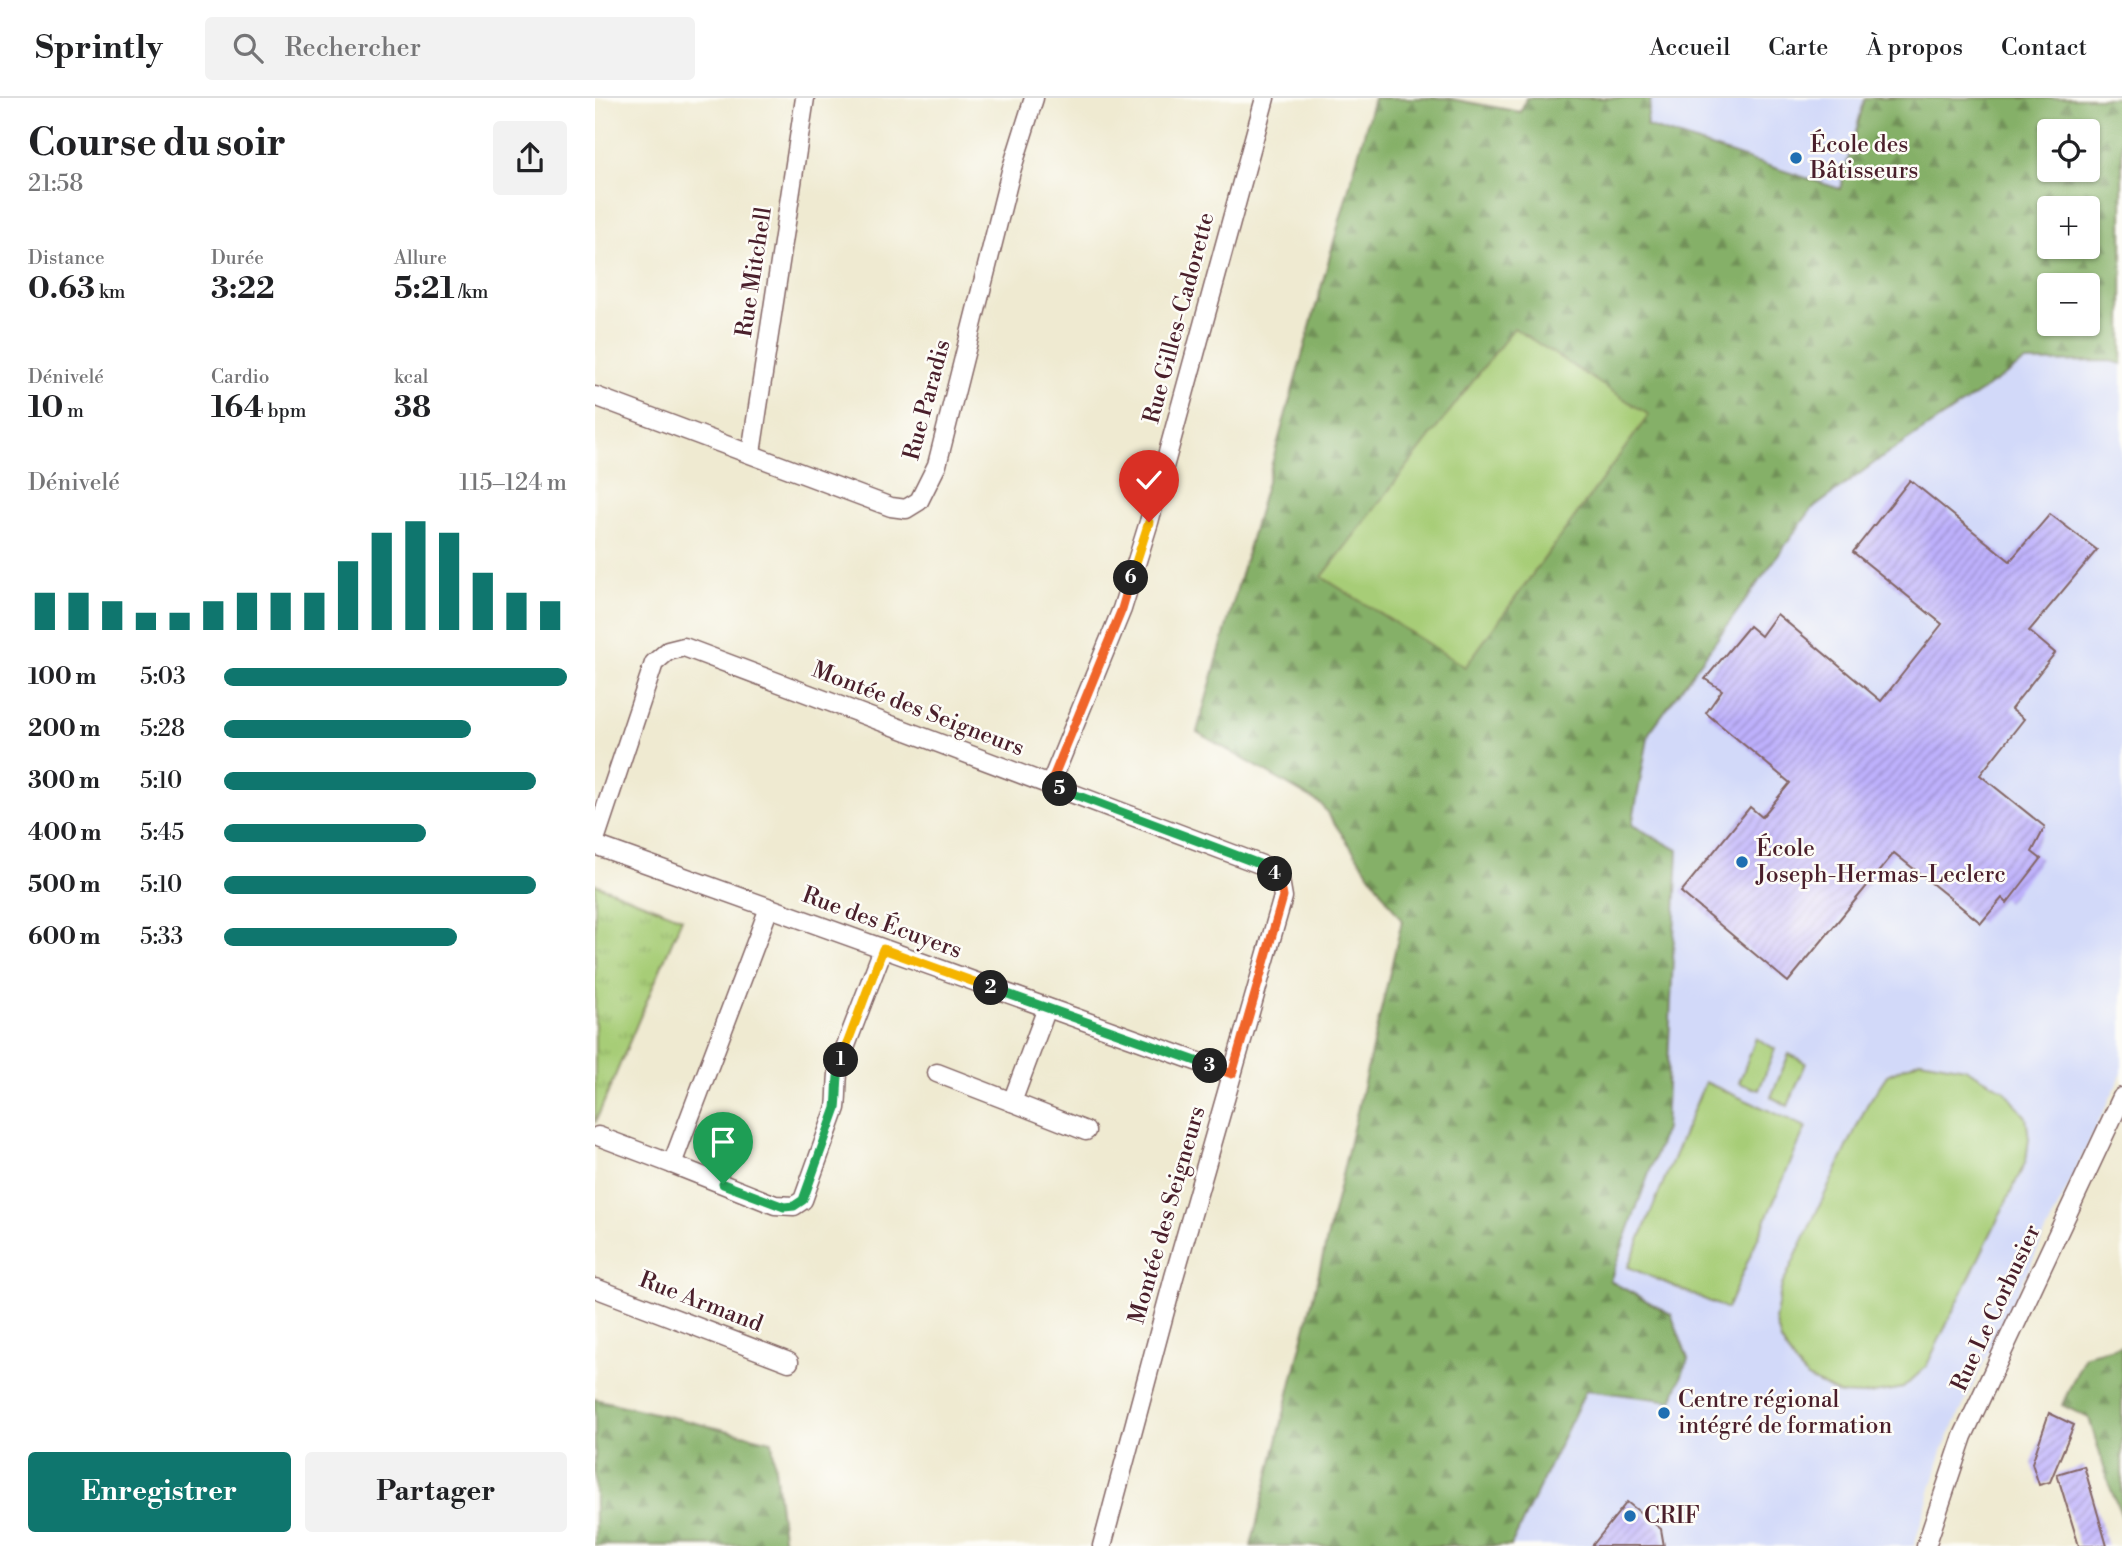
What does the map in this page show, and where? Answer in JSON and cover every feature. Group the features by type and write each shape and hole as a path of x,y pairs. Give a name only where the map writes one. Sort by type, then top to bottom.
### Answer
{"street":[{"name":"Rue Mitchell","path":"751,453 805,98"},
{"name":"Rue Paradis","path":"595,396 891,507 906,509 919,501 937,465 1011,171 1034,98"},
{"name":"Rue Gilles-Cadorette","path":"1050,785 1122,609 1149,522 1265,98"},
{"name":"Montée des Seigneurs","path":"595,840 654,663 668,651 684,647 1270,868 1280,880 1283,897 1174,1278 1102,1546"},
{"name":"Rue des Écuyers","path":"595,845 1232,1074"},
{"path":"672,1164 769,908"},
{"path":"598,1136 775,1205 794,1206 803,1200 836,1108 836,1081 840,1061 883,949"},
{"path":"1012,1102 1047,1008"},
{"path":"937,1073 1086,1131"},
{"name":"Rue Le Corbusier","path":"1926,1546 1963,1436 2122,1097"},
{"name":"Rue Armand","path":"595,1288 789,1362"}],"shaded area":[{"name":"École Joseph-Hermas-Leclerc","path":"1374,98 1522,116 1645,126 1651,98 2122,98 2122,1073 1943,1448 1914,1546 1251,1546 1402,921 1321,804 1197,732"}],"green space":[{"name":"École Joseph-Hermas-Leclerc","path":"1374,98 1446,98 1521,112 1526,98 1651,98 1646,126 1840,189 1865,98 2122,98 2122,364 2110,361 2025,362 1874,463 1811,510 1649,733 1632,825 1678,850 1665,1129 1610,1281 1671,1314 1688,1359 1672,1401 1586,1390 1511,1546 1251,1546 1402,921 1321,804 1197,732"},
{"path":"1514,328 1649,415 1465,667 1322,577"},
{"path":"595,884 682,918 595,1123"},
{"path":"1756,1038 1775,1049 1759,1090 1739,1083"},
{"path":"1789,1054 1806,1063 1788,1106 1771,1097"},
{"path":"1920,1060 1965,1068 2004,1090 2026,1117 2029,1138 2026,1161 1926,1367 1903,1388 1863,1395 1839,1394 1809,1379 1794,1363 1781,1341 1775,1319 1782,1285 1867,1105 1887,1075"},
{"path":"1705,1082 1806,1127 1727,1309 1628,1267"},
{"path":"2122,1346 2122,1517 2089,1418 2062,1405 2085,1355"},
{"path":"595,1399 772,1441 784,1546 595,1545"}],"building":[{"name":"École Joseph-Hermas-Leclerc","path":"1910,480 2010,561 2050,514 2097,550 2029,631 2055,653 2011,709 2024,719 1980,775 2045,827 2032,852 2041,859 2007,903 2002,898 1981,923 1894,853 1788,982 1681,892 1750,807 1762,817 1790,783 1706,713 1722,690 1705,679 1749,626 1761,636 1777,614 1881,701 1942,624 1853,552"},
{"path":"2049,1413 2074,1425 2050,1482 2039,1485 2032,1463"},
{"path":"2084,1466 2107,1546 2079,1546 2057,1474"},
{"name":"CRIF","path":"1627,1502 1661,1529 1664,1546 1592,1546"}],"place":[{"name":"École des Bâtisseurs","path":"1796,158"},
{"name":"École Joseph-Hermas-Leclerc","path":"1742,862"},
{"name":"Centre régional intégré de formation","path":"1664,1413"},
{"name":"CRIF","path":"1630,1516"}],"route":[{"path":"723,1184 784,1207 794,1206 803,1200 836,1108 836,1081 840,1061 883,949 1232,1074 1283,897 1280,880 1270,868 1050,785 1122,609 1149,522"}]}
